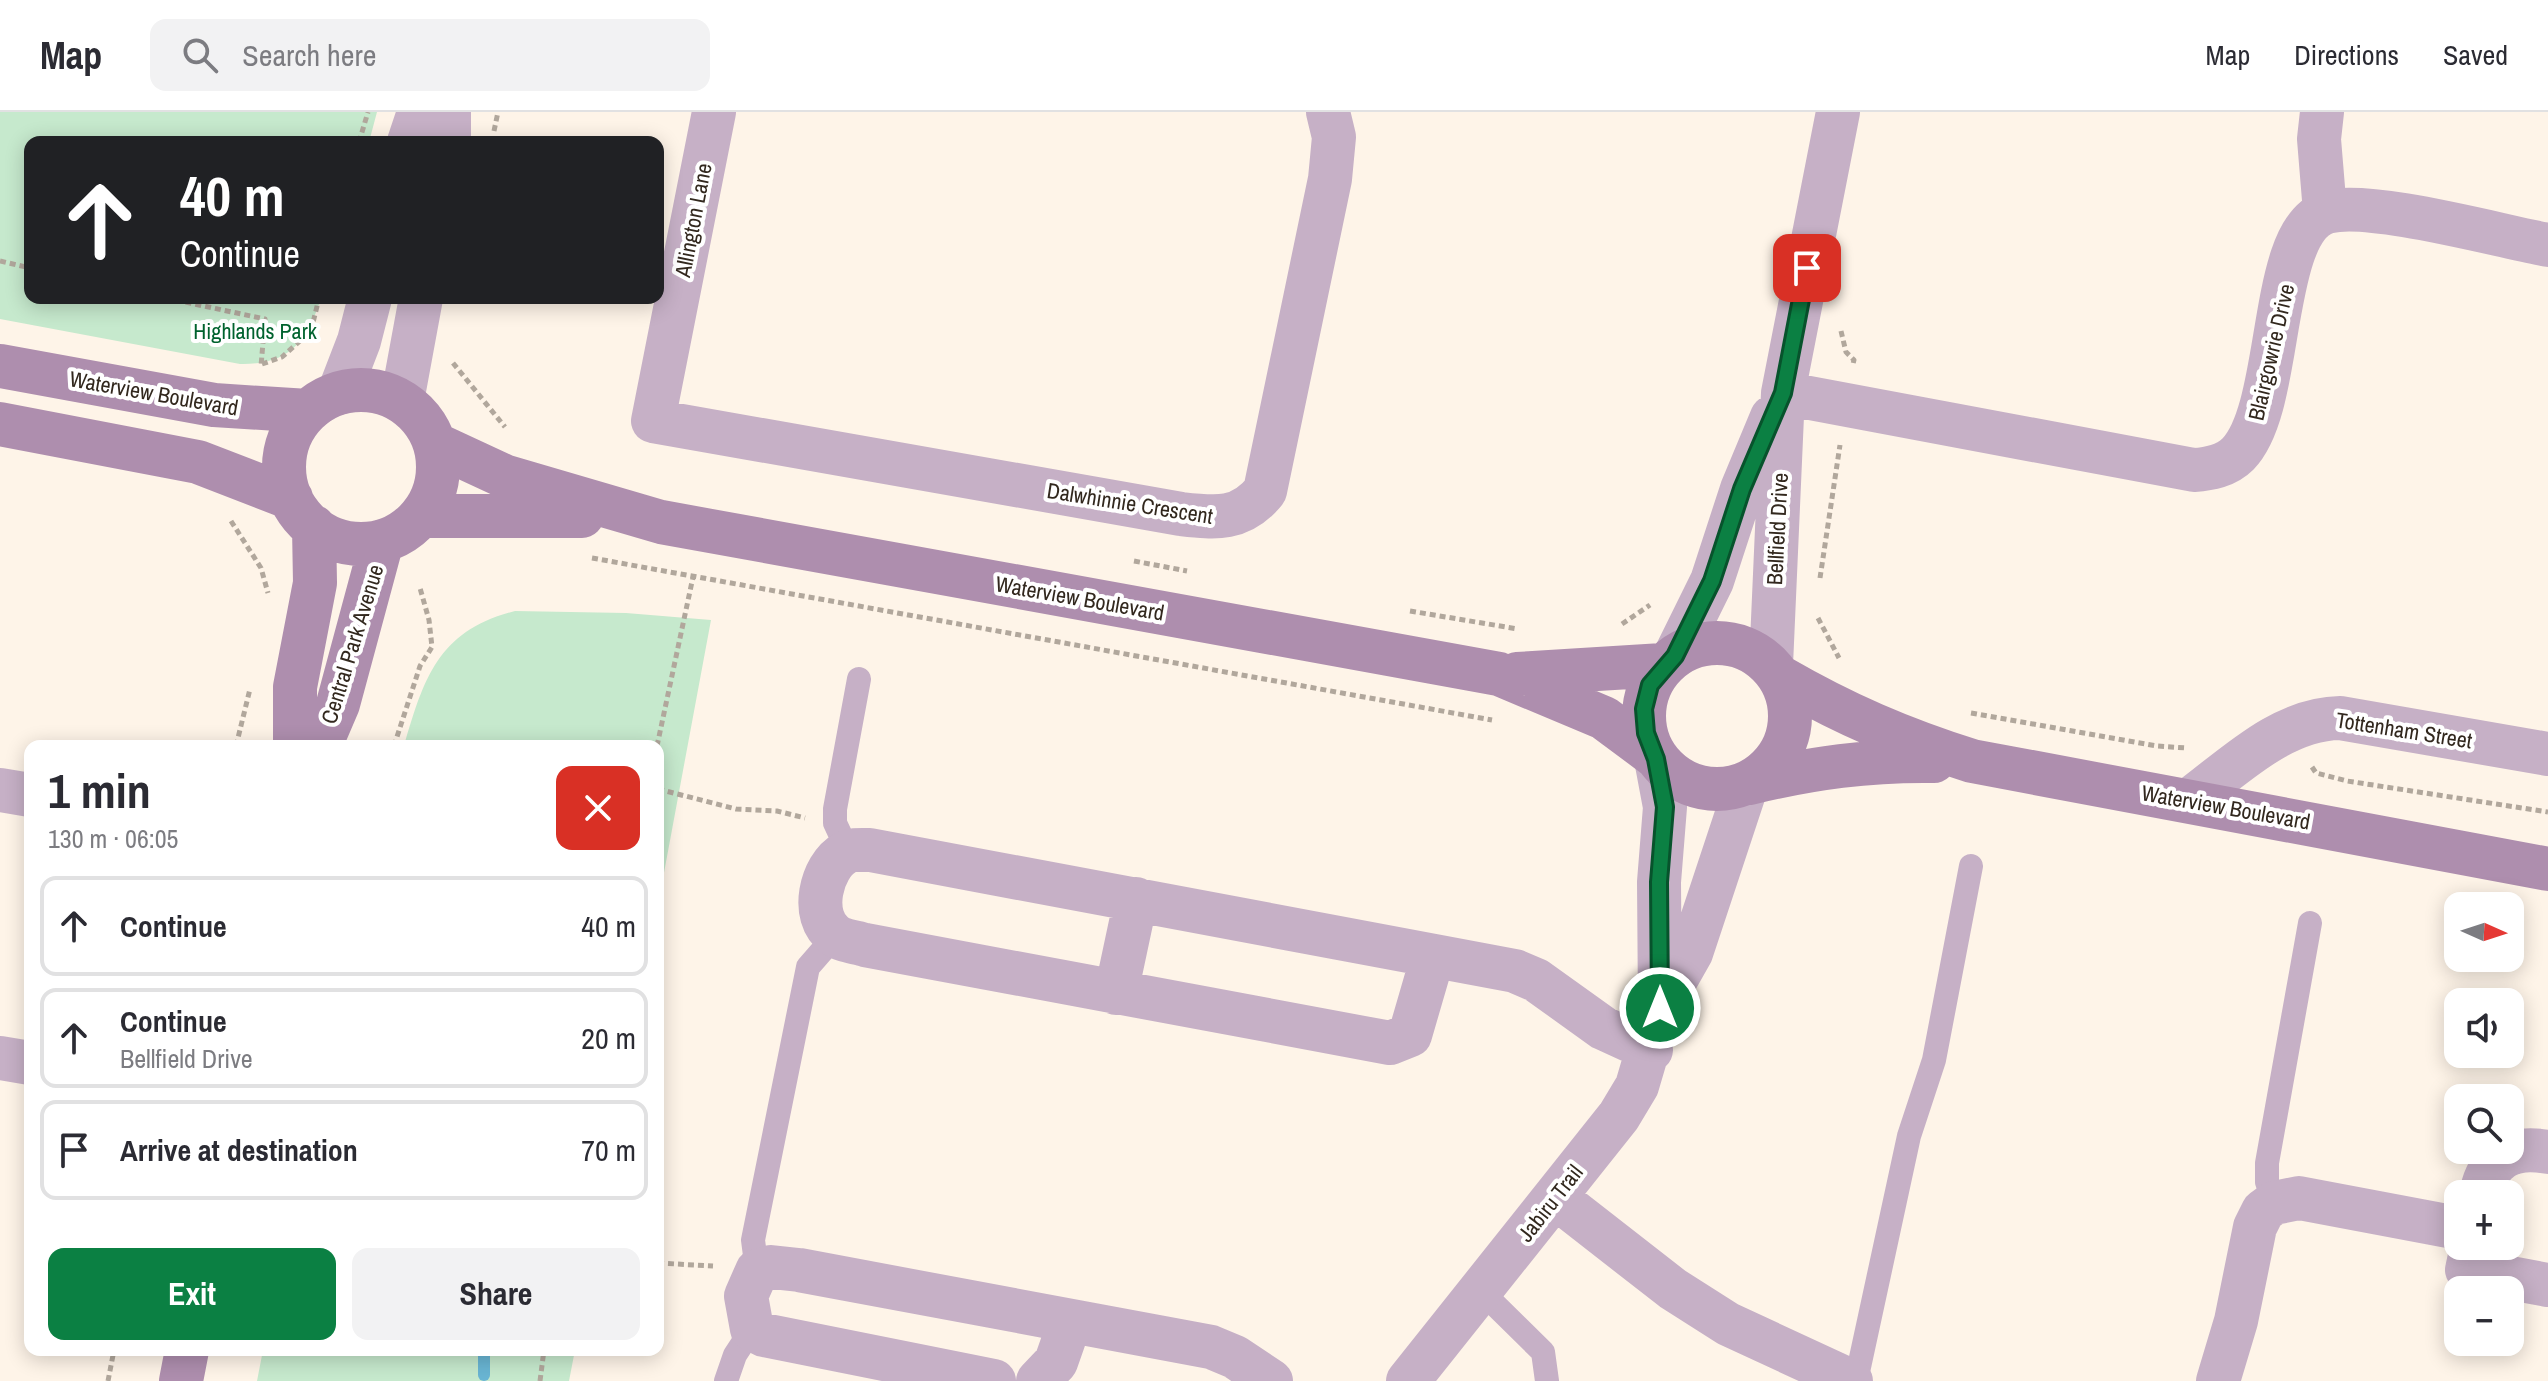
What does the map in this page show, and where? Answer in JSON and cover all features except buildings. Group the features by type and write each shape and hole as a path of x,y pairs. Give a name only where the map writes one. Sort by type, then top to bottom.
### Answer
{"street":[{"path":"411,136 419,112"},
{"path":"449,112 449,136"},
{"name":"Allington Lane","path":"653,421 714,112"},
{"name":"Dalwhinnie Crescent","path":"653,421 1181,514 1220,518 1240,514 1265,491 1271,467 1330,179 1334,137 1328,112"},
{"name":"Bellfield Drive","path":"1775,671 1773,594 1783,393 1838,112"},
{"path":"2322,112 2319,139 2325,212 2346,208 2375,211 2548,245"},
{"name":"Blairgowrie Drive","path":"1783,393 2194,470 2216,468 2236,456 2251,438 2299,235 2307,223 2325,212"},
{"path":"302,513 285,476 286,452 294,429 324,402 359,341 368,304"},
{"path":"402,401 420,304"},
{"name":"Waterview Boulevard","path":"0,366 214,405 324,402"},
{"path":"0,424 138,449 239,476 347,543 382,541 403,532 421,516 433,495 439,469 435,444 417,413 402,401 371,390 324,402"},
{"name":"Bellfield Drive","path":"1669,660 1712,581 1742,489 1783,393"},
{"name":"Waterview Boulevard","path":"435,444 504,476 681,525 1499,674 1604,718 1656,757"},
{"name":"Central Park Avenue","path":"295,740 295,687 315,583 302,513"},
{"name":"Waterview Boulevard","path":"421,516 551,514 681,525"},
{"name":"Central Park Avenue","path":"323,740 338,704 382,541"},
{"path":"1714,642 1735,644 1755,652 1775,671 1789,700 1790,725 1784,749 1769,769 1748,783 1723,790 1697,787 1674,777 1656,757 1646,733 1644,709 1650,685 1669,660 1693,646 1714,642"},
{"name":"Waterview Boulevard","path":"1499,674 1669,660"},
{"name":"Waterview Boulevard","path":"1775,671 1830,707 1892,735 1972,761 2479,853 2548,869"},
{"name":"Tottenham Street","path":"2188,801 2294,725 2318,718 2340,718 2548,754"},
{"name":"Jabiru Trail","path":"1655,1029 1659,882 1665,807 1656,757"},
{"name":"Waterview Boulevard","path":"1748,783 1816,767 1876,760 1972,761"},
{"name":"Jabiru Trail","path":"1408,1381 1619,1116 1637,1086 1655,1029 1691,953 1748,783"},
{"path":"0,790 24,794"},
{"path":"1433,956 1410,1035 1390,1043 1116,993 835,936 822,919 820,904 842,837 870,850 1515,971 1536,980 1603,1028 1655,1029"},
{"name":"Waterview Boulevard","path":"2479,853 2548,861"},
{"path":"1659,882 1710,896"},
{"path":"1116,993 1136,899"},
{"path":"0,1058 24,1062"},
{"path":"2484,1180 2496,1159 2522,1149 2548,1152"},
{"path":"1555,1197 1673,1289 1728,1324 1854,1381"},
{"path":"2218,1381 2236,1321 2255,1227 2263,1211 2274,1203 2299,1198 2444,1225"},
{"path":"2469,1260 2467,1270 2548,1285"},
{"path":"994,1381 794,1343 752,1329 746,1296 757,1271 771,1267 799,1270 1211,1347 1235,1357 1271,1381"},
{"path":"1038,1381 1056,1362 1070,1322"},
{"path":"181,1381 186,1356"}],"lane":[{"path":"842,837 859,679"},
{"path":"1854,1381 1909,1136 1934,1060 1971,866"},
{"path":"2274,1203 2267,1182 2267,1163 2310,923"},
{"path":"757,1271 753,1240 808,967 835,936"},
{"path":"1481,1291 1543,1352 1547,1381"},
{"path":"726,1381 735,1355 752,1329"}],"path":[{"path":"361,136 368,112"},
{"path":"0,261 24,267"},
{"path":"251,364 282,357 311,331 318,304"},
{"path":"1841,326 1841,341 1854,360 1816,602 1819,625 1842,661"},
{"path":"311,331 332,339 359,341"},
{"path":"411,348 450,359 488,409 514,433"},
{"path":"239,476 230,522 261,568 269,601"},
{"path":"658,740 693,576 681,525"},
{"path":"583,556 1497,721"},
{"path":"1122,559 1198,573"},
{"path":"1616,628 1678,586 1712,581"},
{"path":"396,740 420,666 432,647 429,620 420,588"},
{"path":"1773,594 1816,602"},
{"path":"1398,609 1531,630"},
{"path":"237,740 253,676"},
{"path":"1955,710 2157,746 2189,748"},
{"path":"2294,725 2316,773 2548,812"},
{"path":"664,791 736,809 777,811 842,837"},
{"path":"664,1263 757,1271"},
{"path":"108,1381 113,1356"},
{"path":"540,1381 543,1356"}],"green space":[{"name":"Highlands Park","path":"0,112 377,112 371,136 24,136 24,304 319,304 302,338 283,355 257,363 240,364 0,319"},
{"path":"515,611 626,613 711,620 664,873 664,740 406,740 419,698 438,660 468,630"},
{"path":"262,1356 574,1356 569,1381 257,1381"}],"waterway":[{"path":"484,1356 484,1375"}],"route":[{"path":"1660,1008 1659,882 1665,807 1656,759 1646,733 1644,709 1650,685 1663,665 1675,656 1712,581 1742,489 1783,393 1807,268"}]}
